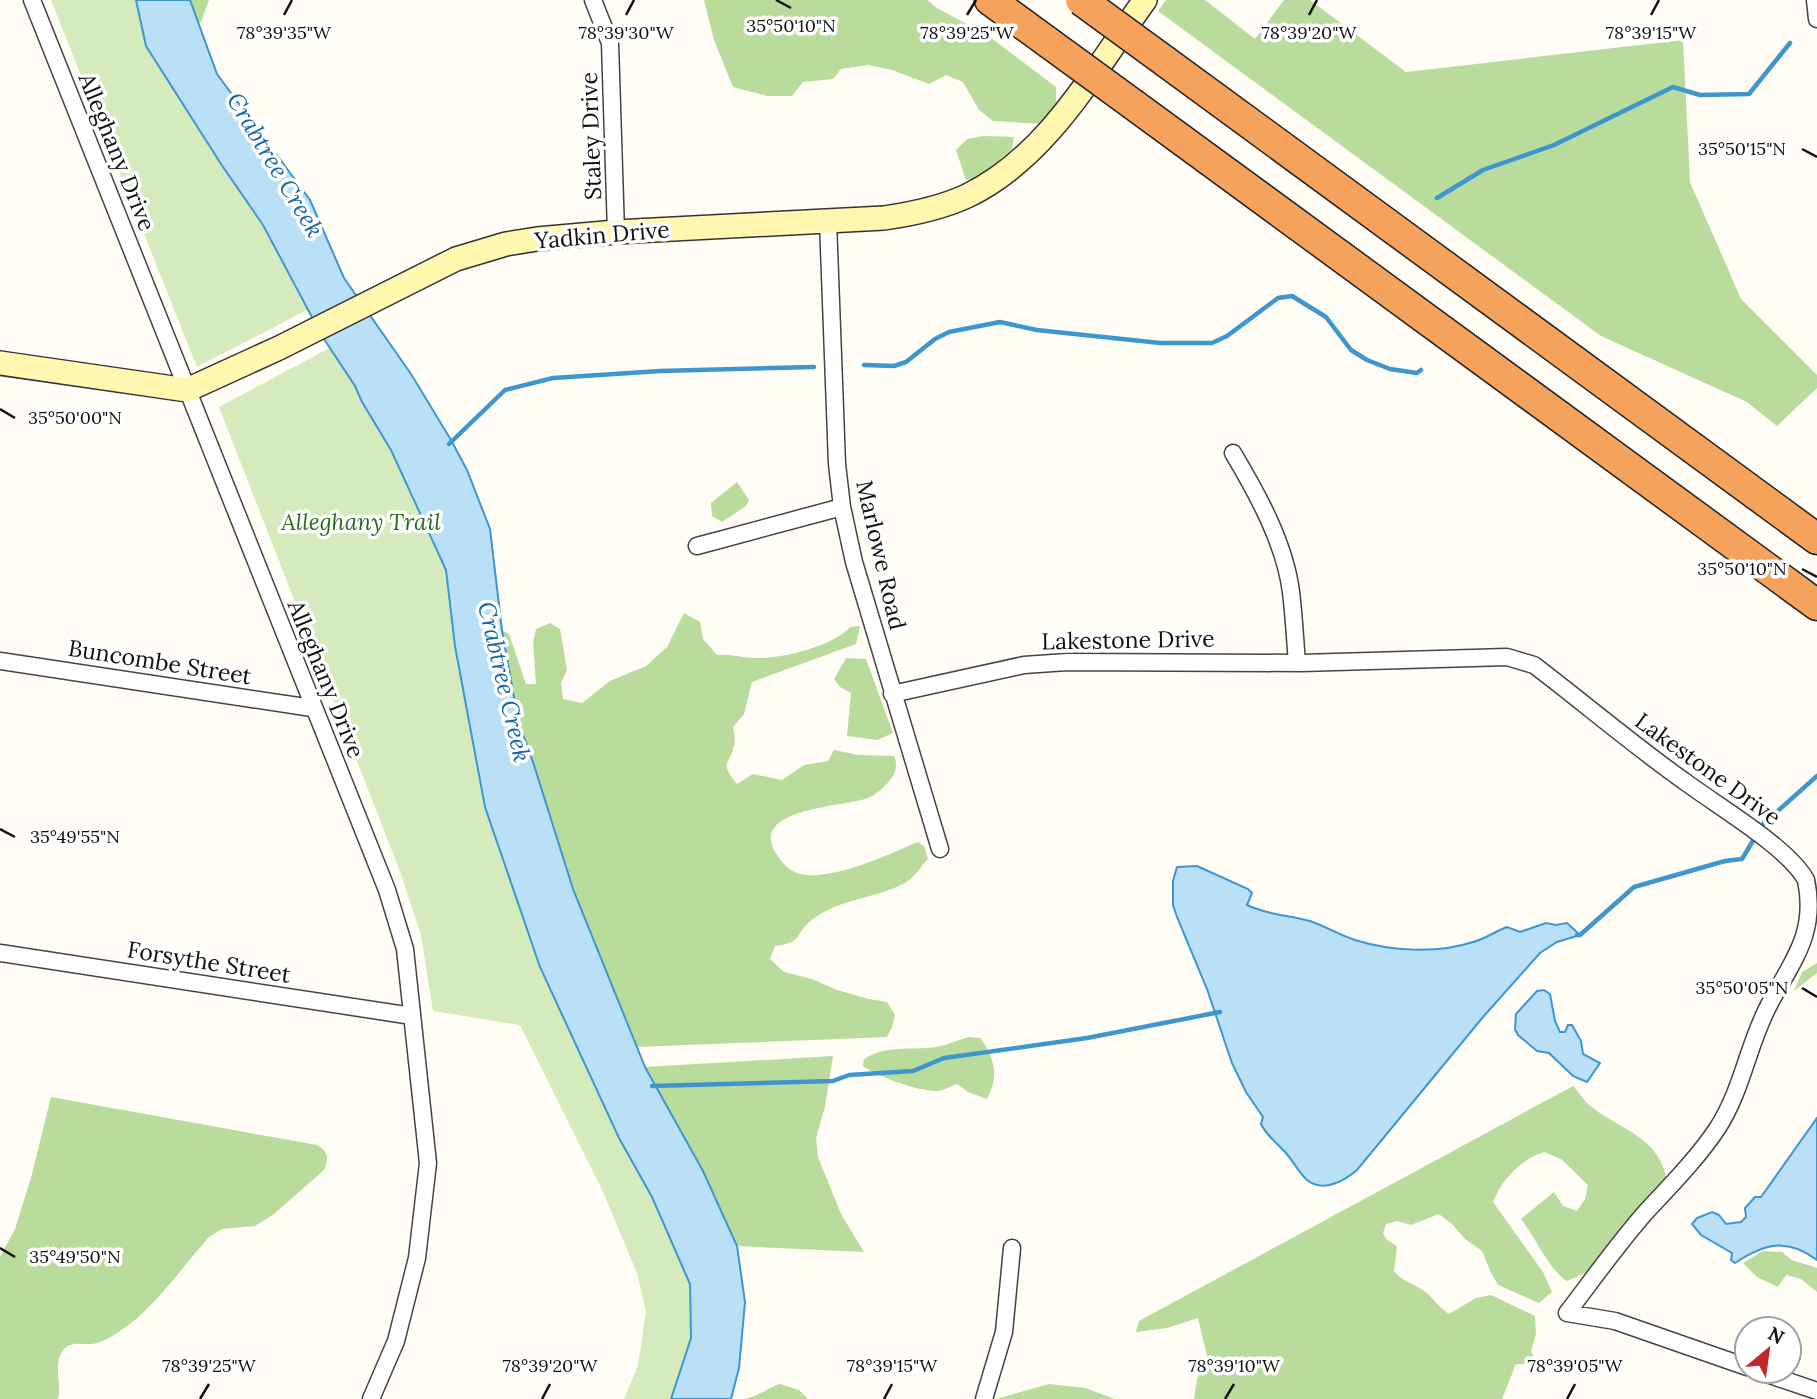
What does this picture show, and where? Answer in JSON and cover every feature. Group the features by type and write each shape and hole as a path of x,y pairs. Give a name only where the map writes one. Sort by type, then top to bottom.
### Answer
{"highway":[{"path":"989,0 1817,605"},
{"path":"1081,0 1817,539"}],"street":[{"name":"Alleghany Drive","path":"32,0 312,708 387,890 404,949 428,1163 417,1258 396,1341 370,1399"},
{"name":"Staley Drive","path":"593,0 610,43 616,232"},
{"name":"Yadkin Drive","path":"187,390 279,348 456,259 506,244 616,232 911,215 966,197 1000,177 1025,157 1046,134 1145,0"},
{"path":"1815,0 1817,19"},
{"name":"Marlowe Road","path":"828,221 837,464 842,507 854,562 940,849"},
{"path":"0,363 187,390"},
{"path":"1233,453 1252,485 1283,558 1291,591 1297,663"},
{"path":"697,546 842,507"},
{"name":"Lakestone Drive","path":"892,694 1024,665 1129,660 1297,663 1507,657 1534,665 1621,734 1778,849 1806,879 1816,911 1816,928 1811,941 1770,1002 1757,1031 1735,1097 1716,1129 1687,1168 1613,1252 1567,1313 1615,1321 1733,1362"},
{"name":"Buncombe Street","path":"0,661 312,708"},
{"name":"Forsythe Street","path":"0,953 412,1016"},
{"path":"984,1399 1004,1332 1012,1248"},
{"path":"1799,1385 1817,1391"}],"green space":[{"path":"51,0 165,0 328,299 197,367"},
{"path":"190,0 209,0 201,22 197,24"},
{"path":"704,0 927,0 987,35 1056,87 1056,103 1043,124 993,121 979,110 963,82 946,75 929,84 892,70 868,65 841,69 833,79 803,82 792,96 767,96 733,87 714,40"},
{"path":"1166,0 1205,0 1255,39 1284,0 1310,0 1406,72 1683,40 1690,182 1741,299 1817,375 1817,388 1777,426 1747,402 1601,336 1158,11"},
{"path":"984,136 1014,137 1012,149 978,178 966,180 956,150 967,139"},
{"name":"Alleghany Trail","path":"350,337 480,645 699,1246 697,1399 624,1399 638,1366 646,1311 637,1273 604,1194 520,1025 433,1011 421,935 401,874 219,407"},
{"path":"737,482 749,500 746,506 722,522 712,516 711,503"},
{"path":"684,613 700,622 703,639 717,655 751,658 767,658 806,650 832,640 850,627 860,626 856,644 752,682 744,714 733,727 735,744 727,767 737,784 753,774 782,780 804,765 828,761 834,750 858,755 894,756 896,766 893,776 873,795 794,815 780,823 772,833 773,847 786,866 798,873 813,875 871,862 918,842 924,846 928,859 908,881 823,912 807,924 795,940 775,946 770,959 784,972 812,979 837,990 887,1002 895,1015 887,1037 636,1047 573,889 518,720 502,630 509,634 526,684 536,684 533,642 536,629 550,623 560,629 567,670 561,683 563,699 582,703 610,681 646,666 667,647"},
{"path":"846,658 866,659 893,733 877,740 847,736 851,693 840,687 834,679"},
{"path":"1817,963 1817,973 1794,991 1802,972"},
{"path":"969,1037 981,1038 994,1067 993,1082 987,1099 968,1092 957,1084 929,1091 898,1083 863,1066 864,1059 882,1051 936,1047"},
{"path":"833,1056 825,1107 816,1138 818,1157 841,1214 864,1252 737,1246 703,1171 645,1067"},
{"path":"1573,1086 1587,1103 1646,1143 1662,1165 1667,1181 1590,1271 1567,1281 1549,1262 1521,1219 1554,1192 1563,1206 1577,1211 1585,1199 1588,1185 1561,1159 1544,1152 1535,1155 1513,1171 1493,1202 1543,1272 1552,1292 1539,1303 1498,1285 1482,1251 1439,1214 1411,1225 1397,1221 1386,1224 1383,1233 1387,1240 1397,1246 1394,1271 1428,1294 1449,1314 1476,1298 1491,1295 1535,1316 1536,1334 1531,1351 1534,1357 1529,1364 1516,1364 1502,1399 1194,1399 1197,1379 1208,1360 1198,1318 1167,1328 1136,1332 1139,1321"},
{"path":"51,1097 317,1145 326,1153 327,1162 324,1170 274,1214 255,1226 222,1229 209,1237 156,1300 120,1331 99,1342 72,1344 65,1348 58,1363 58,1399 0,1399 0,1257 15,1229"},
{"path":"1763,1251 1782,1252 1792,1260 1817,1268 1817,1292 1801,1279 1786,1275 1778,1287 1757,1277 1743,1263"},
{"path":"780,1384 799,1390 808,1399 743,1399 753,1397"},
{"path":"1049,1384 1085,1388 1115,1399 996,1399"}],"water":[{"name":"Crabtree Creek","path":"136,0 190,0 217,74 310,200 344,278 411,374 467,470 490,529 502,630 518,720 573,889 645,1067 703,1171 737,1246 745,1302 739,1368 731,1399 671,1399 691,1338 690,1284 652,1197 619,1138 540,967 485,807 455,646 446,570 391,450 355,386 322,336 263,225 146,46"},
{"path":"1197,866 1248,889 1252,893 1247,905 1310,921 1349,938 1383,947 1429,950 1459,946 1507,927 1520,932 1546,923 1567,923 1580,935 1557,942 1540,953 1483,1017 1357,1170 1333,1184 1313,1184 1304,1177 1261,1124 1263,1117 1246,1092 1232,1063 1207,989 1177,917 1173,905 1173,881 1177,867"},
{"path":"1544,990 1550,994 1560,1032 1565,1032 1568,1025 1572,1025 1581,1041 1583,1054 1600,1063 1587,1082 1573,1076 1549,1053 1537,1051 1518,1035 1515,1029 1516,1014 1537,991"},
{"path":"1817,1118 1817,1260 1796,1248 1776,1246 1756,1251 1735,1263 1731,1260 1732,1253 1701,1235 1692,1224 1697,1218 1712,1212 1719,1215 1726,1224 1741,1222 1746,1217 1745,1208 1755,1197 1761,1197"}],"waterway":[{"path":"1437,198 1483,170 1554,145 1673,87 1700,95 1749,94 1790,43"},
{"path":"864,365 894,366 906,362 935,339 949,332 1000,322 1037,330 1160,343 1212,343 1227,336 1278,298 1292,296 1326,317 1351,350 1367,360 1390,369 1417,373 1421,370"},
{"path":"449,444 505,390 553,378 660,371 814,367"},
{"path":"1577,935 1634,887 1725,861 1742,859 1763,824 1817,776"},
{"path":"652,1086 833,1081 849,1075 913,1071 944,1058 1087,1038 1220,1012"}]}
